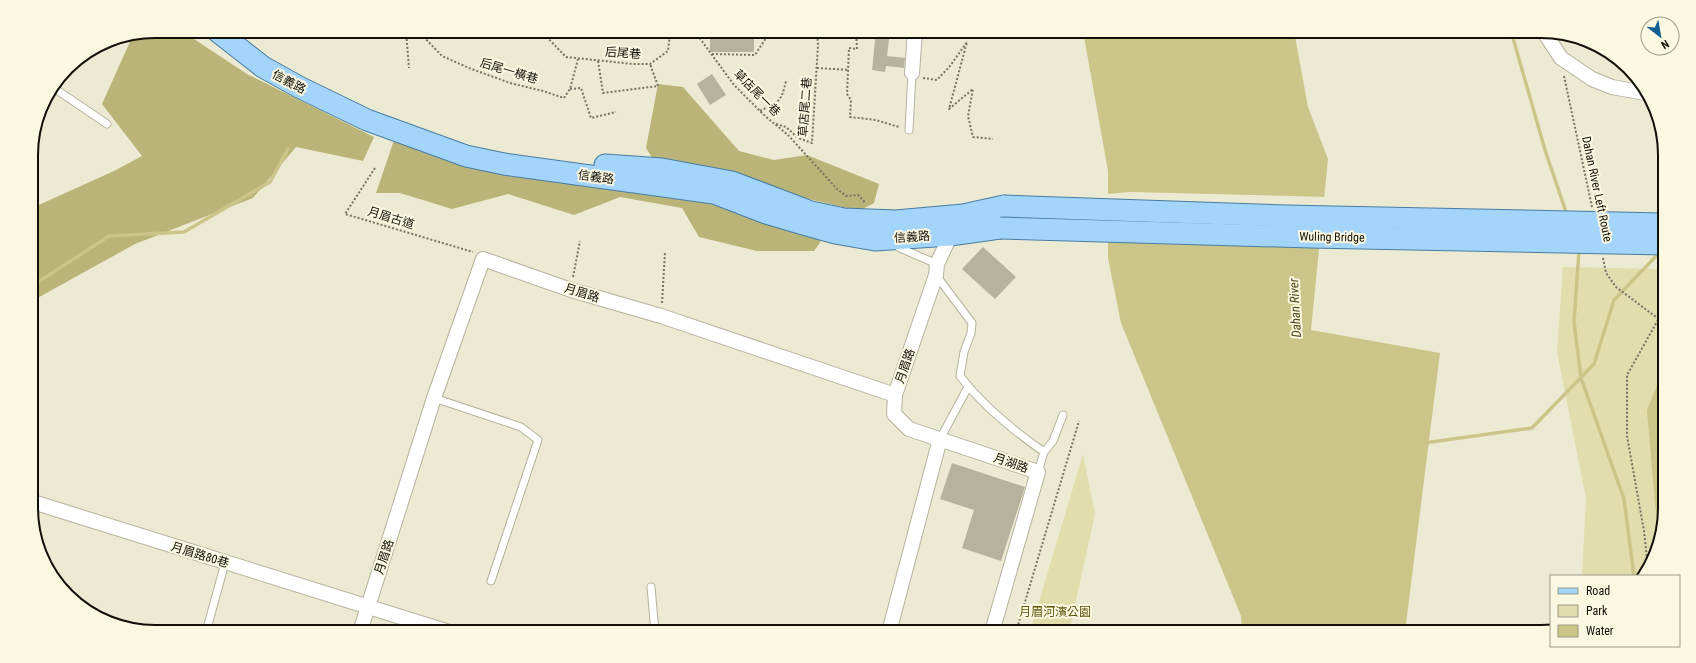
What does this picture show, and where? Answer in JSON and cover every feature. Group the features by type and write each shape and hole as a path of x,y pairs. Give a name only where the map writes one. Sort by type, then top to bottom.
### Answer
{"main road":[{"name":"信義路","path":"226,38 264,68 299,88 367,120 466,156 504,164 714,193 766,213 803,224 875,240 950,235 1000,228"},
{"name":"信義路","path":"248,38 272,58 304,80 369,109 475,148 530,159 662,170 732,182 811,212 844,219 896,221 963,215 1004,206"},
{"name":"Wuling Bridge","path":"1004,206 1271,215 1658,224"},
{"name":"Wuling Bridge","path":"1000,228 1310,237 1658,244"}],"street":[{"path":"912,75 915,38"},
{"path":"1548,38 1561,58 1592,80 1612,87 1639,92"},
{"name":"月眉路","path":"362,625 434,398 482,259 571,290 661,316 896,395 936,270 950,235 963,215"},
{"name":"月湖路","path":"896,395 894,414 909,430 1038,472 994,625"},
{"path":"891,625 940,439"},
{"name":"月眉路80巷","path":"38,504 427,625"}],"lane":[{"path":"909,130 912,75"},
{"path":"58,91 107,124"},
{"path":"886,239 936,270 972,324 971,333 964,352 960,376 968,387 1026,439 1044,452"},
{"path":"940,439 968,387"},
{"path":"434,398 521,427 538,440 491,581"},
{"path":"1038,472 1044,452 1053,441 1064,416"},
{"path":"208,625 225,563"},
{"path":"651,587 655,625"}],"path":[{"path":"407,38 409,68"},
{"name":"后尾一橫巷","path":"425,38 442,56 510,83 564,98 570,89"},
{"name":"后尾巷","path":"548,38 566,57 633,64 650,64 668,51 670,38"},
{"name":"草店尾一巷","path":"700,38 734,85 760,111 788,135 837,189 846,196"},
{"path":"711,54 755,55 766,38"},
{"name":"草店尾二巷","path":"775,124 786,127 798,138 812,143 817,68 817,38"},
{"path":"856,38 857,49 849,48 847,94 851,100 850,117 876,120 909,130"},
{"path":"912,75 937,80 950,66 967,42 949,110 973,89 968,116 973,137 992,139"},
{"path":"578,58 570,89 581,88 591,118 616,112"},
{"name":"Dahan River Left Route","path":"1561,58 1592,211"},
{"path":"598,60 603,93 658,86 650,64"},
{"path":"817,68 849,70"},
{"path":"760,111 775,104 782,97 786,81"},
{"name":"月眉古道","path":"375,168 345,214 474,252 482,259"},
{"path":"571,290 580,241"},
{"path":"661,316 665,252"},
{"name":"Dahan River Left Route","path":"1602,255 1606,274 1616,287 1658,320"},
{"path":"1647,558 1644,531 1627,436 1627,375 1658,320"},
{"path":"1018,625 1079,420"}],"green space":[{"path":"1563,267 1658,269 1657,523 1652,545 1646,560 1636,575 1582,575 1586,499 1557,352"},
{"name":"月眉河濱公園","path":"1083,454 1095,514 1071,625 1032,625"}],"shaded area":[{"path":"148,38 193,38 247,74 374,137 363,161 296,147 253,198 135,244 38,298 38,205 114,171 142,156 102,104 131,40"},
{"path":"658,84 683,87 739,151 774,160 807,155 879,184 874,203 859,211 655,162 646,148"},
{"path":"395,137 716,200 799,229 821,241 814,251 757,251 699,237 682,208 620,197 574,215 508,194 452,209 400,193 376,193"}],"water":[{"name":"Dahan River","path":"1084,38 1295,38 1308,107 1328,159 1311,330 1440,353 1406,625 1242,625 1241,616 1121,323 1108,258 1108,171"},
{"path":"1658,383 1657,519 1655,505 1647,410"}],"pier":[{"path":"1130,192 1326,197 1321,242 1106,237 1106,194"}],"building":[{"path":"710,38 754,38 754,52 710,52"},
{"path":"875,38 889,38 887,56 905,58 904,68 886,66 885,72 872,70"},
{"path":"712,74 726,95 710,105 697,84"},
{"path":"983,247 1016,277 995,299 962,269"},
{"path":"952,463 1025,487 1001,561 962,548 974,510 940,499"}],"waterway":[{"path":"1513,38 1545,150 1567,215"},
{"path":"38,282 109,236 184,232 270,182 288,149"},
{"path":"1579,250 1574,322 1581,378 1624,499 1634,575"},
{"path":"1424,443 1532,428 1594,364 1614,300 1658,254"}]}
